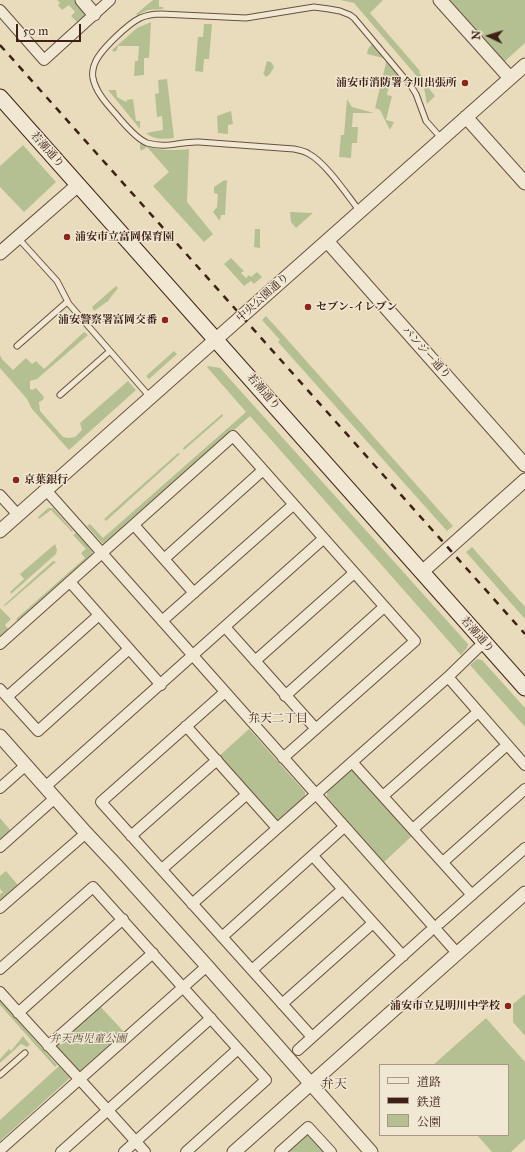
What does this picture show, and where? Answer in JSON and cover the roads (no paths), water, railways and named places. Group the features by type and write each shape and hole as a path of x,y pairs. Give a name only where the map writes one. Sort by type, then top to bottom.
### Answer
{"main road":[{"name":"若潮通り","path":"0,97 525,688"}],"street":[{"path":"82,0 94,14"},
{"path":"0,10 44,60 110,0"},
{"path":"440,0 510,78"},
{"name":"中央公園通り","path":"0,531 525,65"},
{"path":"466,117 525,183"},
{"path":"0,253 78,185"},
{"name":"パンジー通り","path":"327,241 525,465"},
{"path":"0,644 233,436 415,641 283,758"},
{"path":"164,559 263,470"},
{"path":"422,572 525,480"},
{"path":"46,490 457,953"},
{"path":"0,495 18,515"},
{"path":"162,621 293,505"},
{"path":"134,524 194,593"},
{"path":"45,787 324,539"},
{"path":"255,661 354,573"},
{"path":"70,582 161,685"},
{"path":"285,696 384,607"},
{"path":"7,697 99,615"},
{"path":"225,627 316,729"},
{"path":"192,904 448,677 484,642"},
{"path":"0,689 38,731 129,649"},
{"path":"448,677 525,765"},
{"path":"225,692 101,802 312,1037"},
{"path":"383,796 478,712"},
{"path":"186,726 277,828"},
{"path":"0,736 207,966 371,1152"},
{"path":"413,829 507,745"},
{"path":"131,836 217,760"},
{"path":"352,762 472,895"},
{"path":"0,788 26,765"},
{"path":"443,862 525,789"},
{"path":"162,869 246,795"},
{"path":"0,848 56,798"},
{"path":"222,937 344,827"},
{"path":"0,908 86,833"},
{"path":"440,923 525,848"},
{"path":"313,856 403,956"},
{"path":"0,969 93,887 266,1080 186,1152"},
{"path":"252,970 343,889"},
{"path":"234,1152 525,893"},
{"path":"18,1012 123,920"},
{"path":"282,1004 373,923"},
{"path":"298,1050 429,932"},
{"path":"48,1046 153,953"},
{"path":"0,1150 207,966"},
{"path":"0,992 145,1152"},
{"path":"61,1152 211,1018"},
{"path":"124,1152 238,1050"},
{"path":"280,1152 308,1127 330,1152"}],"lane":[{"path":"360,211 316,158 302,151 285,148 199,142 165,146 146,142 126,125 99,94 93,78 94,63 102,51 133,22 150,15 161,14 246,18 308,8 329,8 350,15 354,18 416,94 426,121 442,139"},
{"path":"18,237 57,281 67,302 151,397"},
{"path":"17,346 67,302"},
{"path":"60,395 110,351"},
{"path":"0,1075 26,1053"}],"railway":[{"path":"0,45 525,634"}],"place":[{"name":"浦安市消防署今川出張所","path":"465,83"},
{"name":"浦安市立富岡保育園","path":"67,237"},
{"name":"セブン-イレブン","path":"308,307"},
{"name":"浦安警察署富岡交番","path":"165,320"},
{"name":"京葉銀行","path":"16,480"},
{"name":"浦安市立見明川中学校","path":"508,1006"}],"district":[{"name":"弁天二丁目","path":"278,719"},
{"name":"弁天","path":"334,1085"}],"park label":[{"name":"弁天西児童公園","path":"88,1039"}]}
